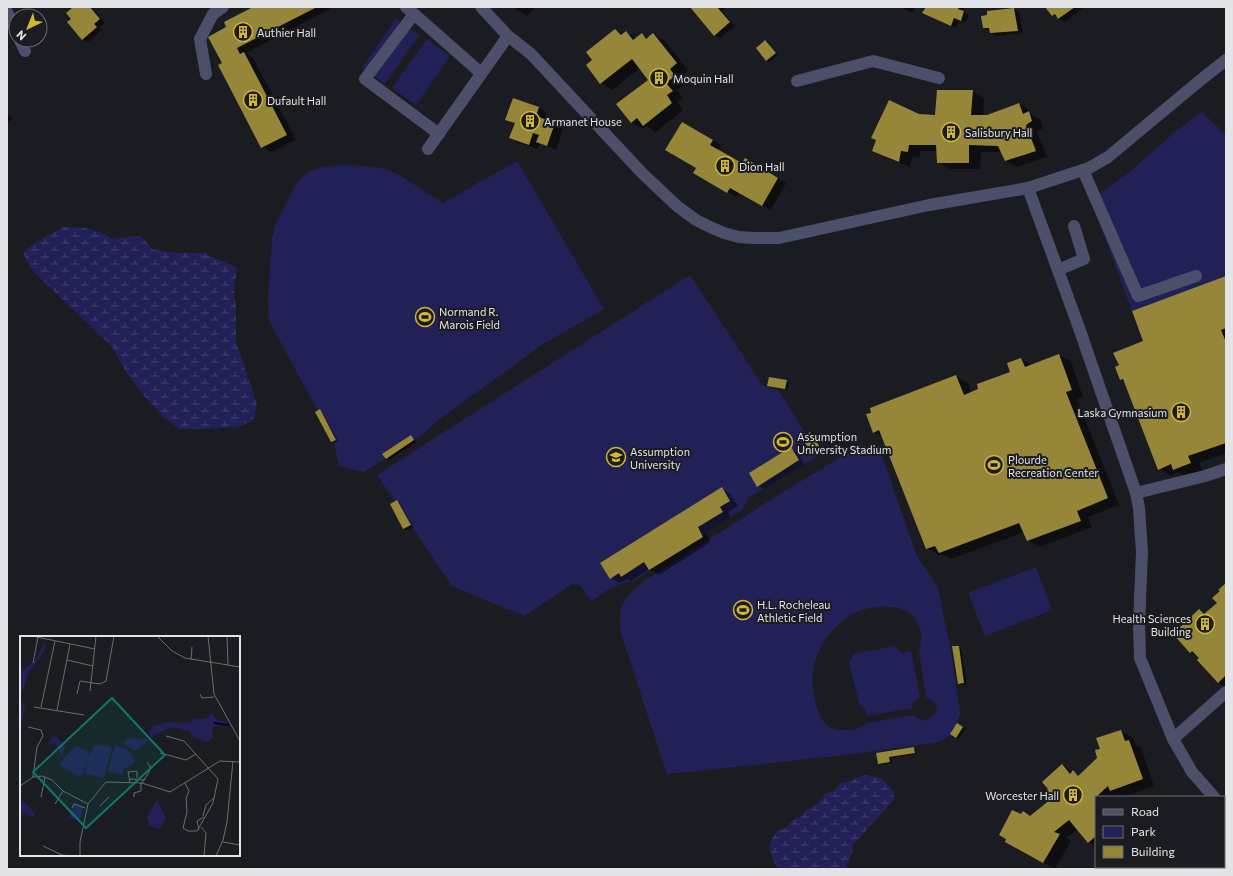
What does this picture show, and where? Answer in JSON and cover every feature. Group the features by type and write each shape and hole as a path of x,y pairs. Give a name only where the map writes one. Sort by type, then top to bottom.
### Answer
{"street":[{"path":"206,74 200,39 213,14 223,7"},
{"path":"481,7 508,36 531,54 642,173 677,206 696,220 710,227 724,233 745,238 779,238 930,205 1028,188 1083,170 1108,157 1226,60"},
{"path":"439,134 365,79 410,11 481,73"},
{"path":"428,149 508,36"},
{"path":"797,81 873,61 939,78"},
{"path":"1083,170 1138,296 1196,276"},
{"path":"1028,188 1078,325 1136,493 1139,508 1142,552 1139,624 1140,658 1173,739 1192,772 1213,796"},
{"path":"1058,270 1084,259 1074,226"},
{"path":"1136,493 1205,476 1226,469"},
{"path":"1173,739 1226,692"}],"green space":[{"path":"396,19 419,35 385,84 362,68"},
{"path":"427,39 450,56 416,105 392,88"},
{"path":"1202,112 1226,135 1226,276 1132,311 1091,200 1127,174 1175,132"},
{"name":"Normand R. Marois Field","path":"517,161 604,309 543,344 436,422 422,435 364,472 339,466 333,439 269,320 268,298 272,239 275,226 293,189 299,180 309,172 322,167 342,165 365,166 386,169 399,175 443,203"},
{"path":"64,227 85,228 103,233 112,239 141,236 152,249 175,253 204,253 237,268 234,288 236,309 236,341 257,405 253,421 235,427 179,429 165,418 145,397 126,372 112,347 32,270 23,253 36,242"},
{"path":"690,275 763,386 778,390 819,455 748,498 743,509 635,580 614,586 591,601 581,586 572,584 524,616 452,586 377,475"},
{"name":"H.L. Rocheleau Athletic Field","path":"861,445 880,450 916,554 938,588 952,657 960,714 956,726 951,734 944,740 934,743 846,755 667,774 621,634 620,616 623,603 626,598 644,581 788,489","holes":["877,607 893,607 902,609 913,616 916,621 921,633 921,645 919,651 926,697 937,705 936,711 932,717 924,721 913,715 867,723 862,727 855,729 836,730 824,722 817,708 813,691 813,669 817,655 826,638 845,619 862,610"]},
{"path":"1036,567 1052,610 985,636 968,593"},
{"path":"895,646 902,653 911,651 920,697 913,702 912,708 867,716 865,709 859,704 849,662 854,654"},
{"path":"865,775 881,778 893,790 894,799 853,845 852,853 845,869 781,869 775,864 769,847 773,837 779,830 786,828 793,820 800,817 807,809 815,806 826,793 834,791 840,784"}],"building":[{"path":"71,7 90,7 100,19 94,24 97,27 82,40 67,22 71,19 66,13 72,8"},
{"path":"253,7 317,7 237,48 240,54 244,52 287,135 261,148 218,65 222,63 208,37 226,27 224,22"},
{"path":"690,7 717,7 730,22 714,36"},
{"path":"926,7 959,7 958,9 964,11 961,21 954,18 951,26 922,13"},
{"path":"1045,7 1075,7 1058,19 1055,14 1052,16"},
{"path":"1014,8 1018,31 990,33 989,28 983,28 981,16 987,15 987,11"},
{"name":"Moquin Hall","path":"615,29 621,35 626,31 633,40 642,33 646,39 653,33 677,63 670,69 675,76 666,83 673,91 667,95 672,103 643,126 637,118 631,123 616,104 648,80 632,59 600,84 586,65 592,60 586,52"},
{"path":"765,40 776,53 766,61 756,48"},
{"name":"Salisbury Hall","path":"937,90 973,90 971,115 987,115 1019,103 1023,114 1029,111 1032,121 1026,125 1036,151 1005,161 998,146 969,145 969,163 937,163 936,145 909,145 908,152 901,151 899,162 872,151 876,140 871,138 889,100 919,114 935,115"},
{"name":"Armanet House","path":"513,98 539,107 536,116 555,123 547,146 536,142 539,135 533,133 529,145 509,138 515,123 505,120"},
{"name":"Dion Hall","path":"682,122 713,140 710,145 742,163 745,158 778,178 762,206 730,188 727,193 693,173 696,168 665,150"},
{"name":"Laska Gymnasium","path":"1226,276 1226,328 1221,330 1226,342 1226,443 1188,456 1191,463 1173,470 1171,464 1158,470 1123,379 1120,380 1115,367 1119,365 1113,353 1143,341 1132,311"},
{"name":"Plourde Recreation Center","path":"1059,354 1072,390 1066,392 1108,498 1077,511 1081,521 1027,541 1019,523 939,553 935,546 926,549 879,430 873,433 866,414 871,413 870,408 956,375 964,395 978,389 977,384 1010,372 1007,363 1021,358 1025,367"},
{"path":"769,377 787,380 785,389 767,386"},
{"path":"320,409 336,440 331,442 315,412"},
{"path":"810,432 820,447 812,453 802,438"},
{"path":"411,435 414,440 386,459 382,454"},
{"path":"791,447 799,460 757,487 749,473"},
{"path":"722,487 730,501 720,507 723,512 698,527 703,537 649,570 644,562 621,577 619,573 610,579 600,563"},
{"path":"397,500 411,525 403,529 390,504"},
{"name":"Health Sciences Building","path":"1226,583 1226,675 1218,683 1197,660 1199,658 1192,651 1190,653 1173,634 1199,609 1204,614 1217,603 1212,598"},
{"path":"952,646 959,646 964,683 958,684"},
{"path":"957,723 963,727 956,738 950,734"},
{"name":"Worcester Hall","path":"1121,730 1125,741 1129,740 1143,779 1110,791 1108,786 1097,796 1095,796 1095,837 1088,843 1069,820 1054,832 1060,834 1043,863 1005,842 1006,839 999,835 1012,810 1021,814 1023,811 1030,816 1051,799 1045,792 1048,789 1042,782 1062,764 1070,774 1073,770 1078,776 1097,758 1095,750 1100,749 1096,738"},
{"path":"914,747 915,753 889,757 890,762 878,764 876,753"},
{"path":"1118,868 1202,868 1200,869 1117,869"}],"place":[{"name":"Authier Hall","path":"243,32"},
{"name":"Moquin Hall","path":"659,78"},
{"name":"Dufault Hall","path":"253,100"},
{"name":"Armanet House","path":"530,121"},
{"name":"Salisbury Hall","path":"951,132"},
{"name":"Dion Hall","path":"725,166"},
{"name":"Normand R. Marois Field","path":"425,317"},
{"name":"Laska Gymnasium","path":"1181,412"},
{"name":"Assumption University Stadium","path":"783,442"},
{"name":"Assumption University","path":"616,457"},
{"name":"Plourde Recreation Center","path":"994,465"},
{"name":"H.L. Rocheleau Athletic Field","path":"743,610"},
{"name":"Health Sciences Building","path":"1205,624"},
{"name":"Worcester Hall","path":"1073,795"}]}
